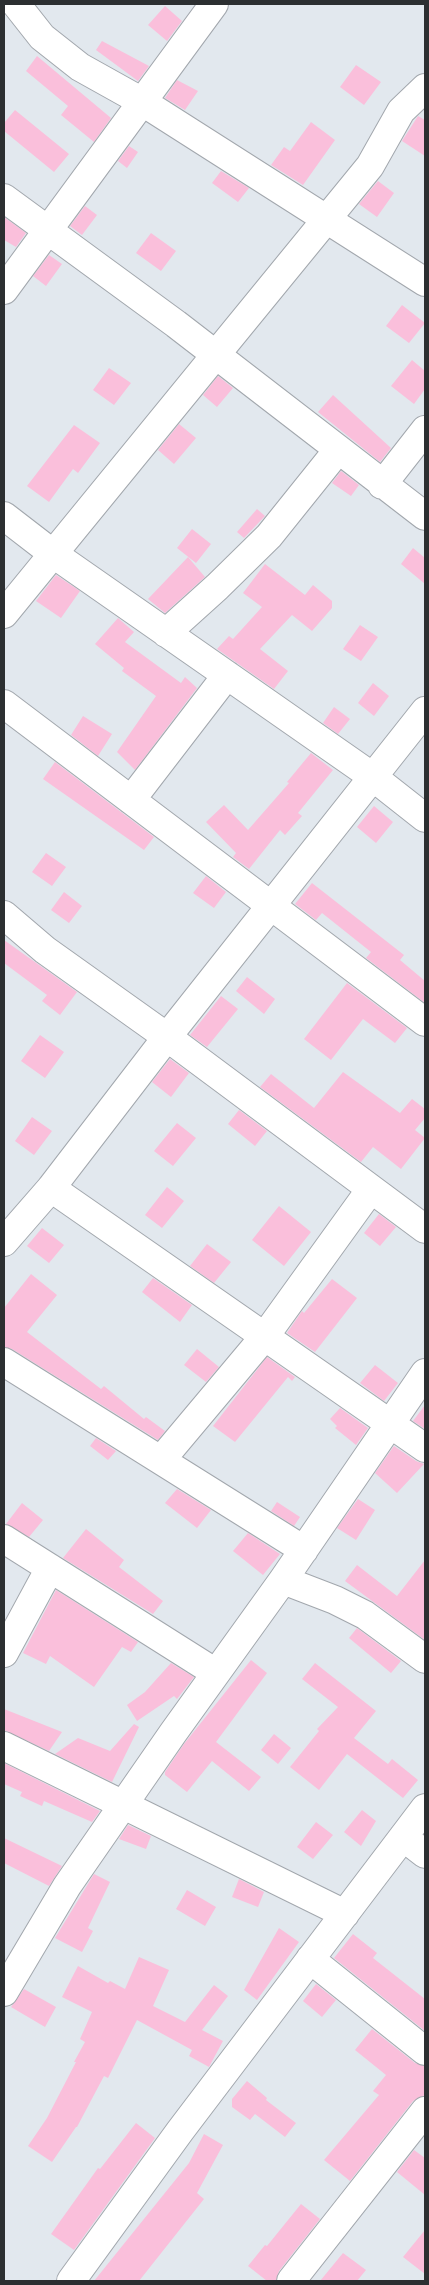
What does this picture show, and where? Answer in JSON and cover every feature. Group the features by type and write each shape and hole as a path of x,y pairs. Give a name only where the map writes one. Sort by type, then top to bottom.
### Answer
{"street":[{"path":"16,4 42,37 80,67 141,100 425,282"},
{"path":"4,290 141,100 214,4"},
{"path":"4,614 325,218 370,166 402,111 425,88"},
{"path":"4,198 215,355 425,516"},
{"path":"382,484 425,430"},
{"path":"166,633 269,536 338,450"},
{"path":"4,516 52,553 373,778 425,818"},
{"path":"131,800 226,675"},
{"path":"4,704 425,1022"},
{"path":"4,1242 51,1188 425,711"},
{"path":"4,915 45,950 168,1037 425,1229"},
{"path":"51,1188 425,1448"},
{"path":"160,1460 265,1336 371,1189"},
{"path":"4,1362 304,1550"},
{"path":"4,1992 67,1886 304,1550 425,1373"},
{"path":"4,1539 216,1673"},
{"path":"4,1653 50,1568"},
{"path":"283,1580 335,1600 365,1615 425,1659"},
{"path":"4,1746 344,1914"},
{"path":"71,2281 425,1808"},
{"path":"403,1837 425,1854"},
{"path":"310,1960 425,2051"},
{"path":"291,2281 425,2111"}],"building":[{"path":"165,6 182,21 167,41 148,25"},
{"path":"102,41 149,66 138,81 96,50"},
{"path":"37,56 111,118 94,142 61,115 68,106 26,71"},
{"path":"356,65 381,82 364,105 340,87"},
{"path":"177,80 198,91 185,110 165,98"},
{"path":"15,110 69,154 54,172 4,131 4,123"},
{"path":"418,116 425,120 425,156 402,141"},
{"path":"311,122 335,140 303,185 271,165 284,147 290,151"},
{"path":"129,146 138,152 127,168 118,161"},
{"path":"221,171 249,188 238,202 212,183"},
{"path":"378,181 394,193 377,217 359,204"},
{"path":"85,206 97,215 82,235 70,226"},
{"path":"4,217 26,233 16,247 4,240"},
{"path":"151,233 176,251 161,271 136,253"},
{"path":"49,255 62,264 46,286 33,276"},
{"path":"402,305 425,323 409,343 386,326"},
{"path":"412,360 425,371 425,389 414,404 391,386"},
{"path":"109,368 131,383 114,405 93,390"},
{"path":"218,376 233,388 217,407 203,395"},
{"path":"333,395 391,448 380,462 318,412"},
{"path":"179,424 196,438 174,464 158,450"},
{"path":"74,425 100,443 78,473 73,469 49,502 27,486"},
{"path":"341,471 359,485 351,496 332,483"},
{"path":"257,509 265,516 244,538 237,532"},
{"path":"192,529 211,544 196,563 177,548"},
{"path":"413,548 425,558 425,584 401,564"},
{"path":"188,557 205,577 165,613 148,599"},
{"path":"265,564 305,595 313,585 332,601 332,608 312,631 292,615 260,649 288,671 274,689 217,649 229,636 233,639 262,607 243,593"},
{"path":"56,575 80,591 61,618 36,601"},
{"path":"118,618 134,632 125,642 181,683 185,677 197,688 135,770 117,752 156,696 122,671 124,668 95,644"},
{"path":"360,625 378,637 361,661 343,649"},
{"path":"373,683 389,696 374,716 358,703"},
{"path":"334,707 350,719 338,734 323,723"},
{"path":"83,716 112,734 98,756 71,735"},
{"path":"311,753 333,770 298,813 302,816 285,835 280,830 249,869 233,857 236,853 206,822 224,805 248,830 289,783 287,782"},
{"path":"55,762 154,837 144,850 43,779"},
{"path":"374,806 393,822 376,843 357,827"},
{"path":"46,853 66,867 52,886 32,872"},
{"path":"206,876 226,892 214,908 193,893"},
{"path":"312,883 404,955 400,960 425,981 425,1003 366,958 371,952 322,913 316,920 295,904"},
{"path":"64,892 82,906 69,923 51,910"},
{"path":"4,940 77,992 60,1015 42,1001 47,995 4,963"},
{"path":"247,977 275,999 264,1014 236,991"},
{"path":"347,983 407,1028 395,1043 363,1019 331,1060 304,1039"},
{"path":"221,996 238,1009 207,1047 190,1035"},
{"path":"40,1035 64,1052 45,1078 21,1061"},
{"path":"170,1059 189,1073 171,1097 152,1082"},
{"path":"343,1072 400,1113 412,1099 425,1109 425,1118 415,1130 425,1138 401,1169 373,1147 361,1162 260,1087 271,1074 314,1108"},
{"path":"239,1110 267,1131 255,1146 228,1124"},
{"path":"32,1117 52,1131 34,1155 15,1141"},
{"path":"177,1123 196,1138 173,1166 154,1151"},
{"path":"167,1187 184,1201 162,1228 145,1215"},
{"path":"279,1206 311,1232 284,1266 252,1240"},
{"path":"379,1214 396,1227 380,1246 364,1233"},
{"path":"42,1228 64,1245 49,1263 27,1246"},
{"path":"207,1244 231,1262 214,1283 190,1266"},
{"path":"31,1274 57,1295 27,1332 101,1389 104,1386 144,1419 146,1417 165,1431 158,1440 12,1349 4,1347 4,1308"},
{"path":"153,1278 192,1305 180,1322 142,1292"},
{"path":"332,1279 357,1298 315,1352 287,1333 302,1311 304,1313"},
{"path":"197,1349 219,1367 206,1382 184,1365"},
{"path":"267,1357 295,1377 292,1381 288,1377 235,1442 213,1426"},
{"path":"375,1365 398,1383 384,1401 360,1383"},
{"path":"425,1405 425,1429 413,1421"},
{"path":"340,1408 368,1428 356,1445 335,1428 337,1426 330,1419"},
{"path":"96,1438 116,1451 108,1460 90,1446"},
{"path":"394,1446 416,1461 424,1464 397,1493 375,1473"},
{"path":"177,1489 211,1510 197,1528 165,1503"},
{"path":"358,1499 375,1510 356,1540 337,1528"},
{"path":"277,1502 300,1517 294,1526 271,1511"},
{"path":"22,1503 43,1520 29,1537 6,1524"},
{"path":"86,1529 124,1560 119,1567 163,1601 153,1614 63,1558"},
{"path":"248,1533 280,1554 263,1575 233,1551"},
{"path":"425,1560 425,1640 345,1581 357,1565 397,1596"},
{"path":"56,1590 138,1642 131,1652 122,1647 94,1687 50,1656 46,1664 23,1653"},
{"path":"357,1628 401,1661 391,1673 349,1638"},
{"path":"251,1660 267,1673 216,1742 261,1777 249,1791 212,1761 187,1792 165,1775 165,1772 184,1744"},
{"path":"171,1663 194,1677 177,1699 174,1696 137,1721 127,1705 145,1692"},
{"path":"315,1663 376,1711 354,1738 388,1764 392,1759 418,1780 403,1798 347,1754 319,1790 290,1767 319,1731 317,1729 338,1707 302,1679"},
{"path":"4,1709 62,1732 49,1751 4,1730"},
{"path":"134,1724 139,1727 112,1782 55,1754 78,1738 110,1751"},
{"path":"274,1734 291,1748 278,1764 261,1750"},
{"path":"4,1763 100,1811 92,1822 44,1801 42,1806 20,1796 22,1792 4,1784"},
{"path":"362,1810 376,1821 361,1846 344,1832"},
{"path":"316,1822 333,1835 313,1859 297,1847"},
{"path":"128,1825 151,1836 146,1849 119,1839"},
{"path":"4,1838 62,1866 49,1886 4,1863"},
{"path":"94,1874 110,1882 88,1928 93,1931 82,1952 55,1938"},
{"path":"239,1879 264,1892 258,1907 232,1897"},
{"path":"187,1890 216,1907 205,1926 176,1909"},
{"path":"279,1928 299,1942 257,2000 244,1990"},
{"path":"353,1934 377,1953 373,1958 425,1999 425,2031 334,1958"},
{"path":"139,1957 169,1970 153,2006 185,2022 214,1985 228,1996 202,2030 223,2041 209,2067 189,2056 192,2050 137,2020 108,2078 104,2076 77,2127 52,2162 28,2146 47,2118 76,2062 74,2062 85,2042 80,2039 92,2012 62,1997 78,1966 108,1983 110,1981 125,1989"},
{"path":"316,1984 336,2000 322,2017 303,2001"},
{"path":"24,1989 56,2007 45,2027 11,2007"},
{"path":"372,2029 415,2063 425,2066 425,2095 413,2101 350,2181 324,2160 379,2095 373,2091 386,2075 355,2050"},
{"path":"247,2081 267,2098 266,2100 296,2123 285,2137 255,2114 250,2120 232,2107 232,2099"},
{"path":"136,2123 155,2138 74,2250 51,2234 98,2168 100,2169"},
{"path":"204,2134 223,2145 197,2193 204,2199 139,2281 94,2281 189,2163"},
{"path":"414,2150 425,2158 425,2195 397,2172"},
{"path":"301,2204 320,2219 279,2271 276,2281 267,2281 248,2266"},
{"path":"425,2230 425,2274 403,2257"},
{"path":"343,2253 366,2270 357,2281 320,2281"}]}
